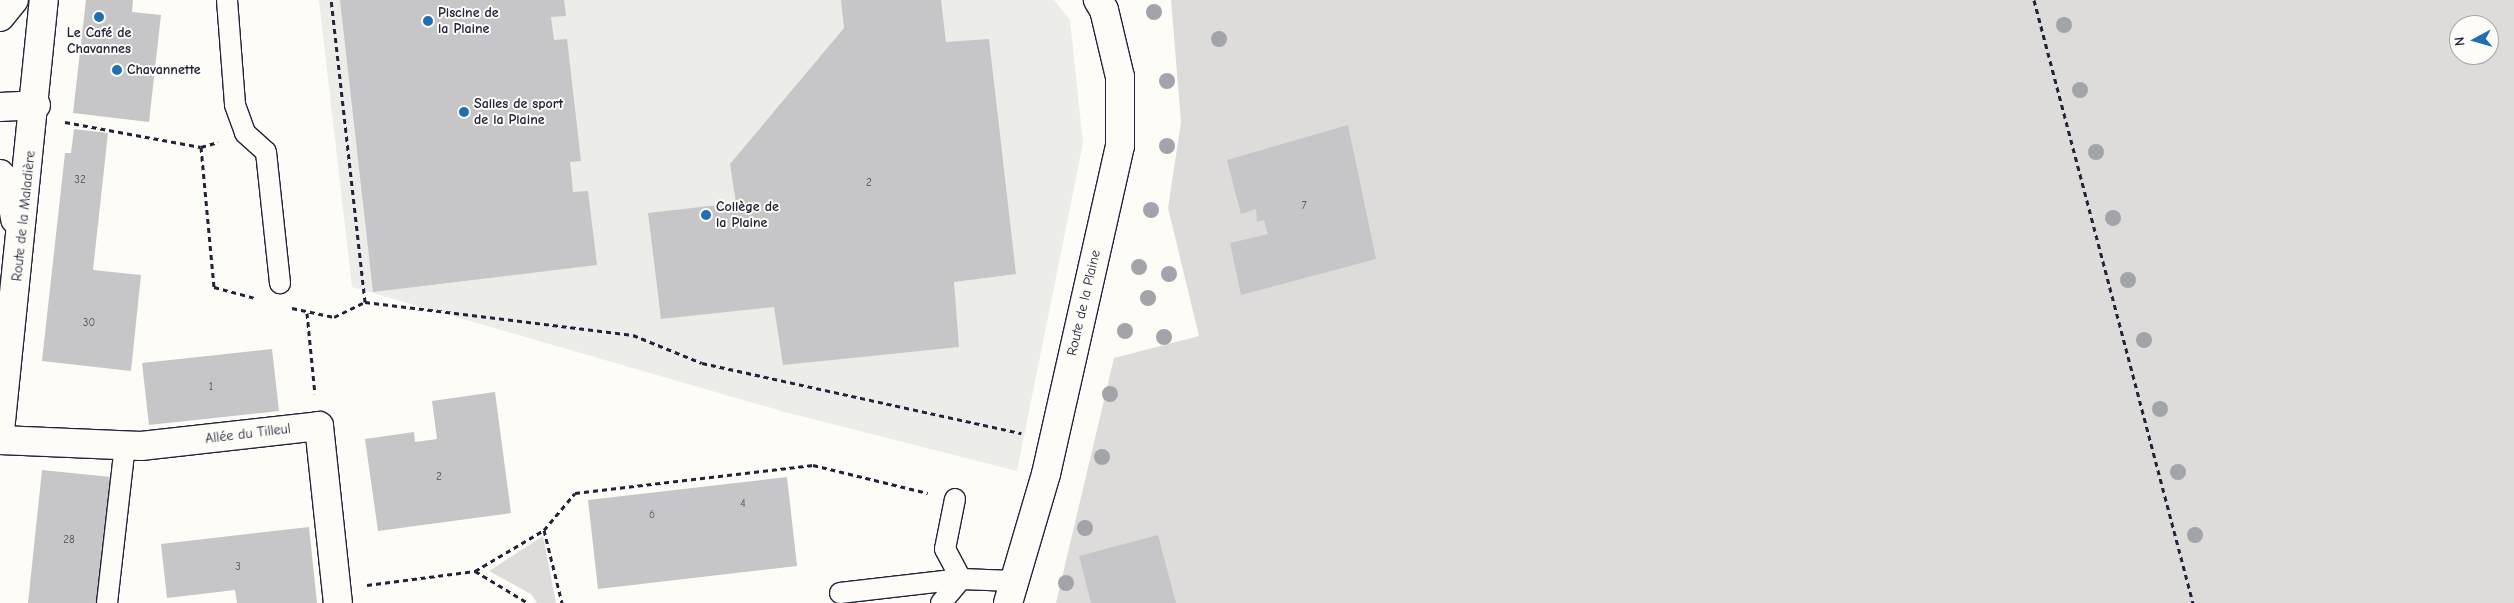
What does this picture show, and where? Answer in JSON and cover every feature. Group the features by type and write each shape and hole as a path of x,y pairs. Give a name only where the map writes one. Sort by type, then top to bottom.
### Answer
{"street":[{"path":"0,17 14,0"},
{"name":"Route de la Maladière","path":"0,431 36,105 44,0"},
{"name":"Route de la Plaine","path":"1010,592 1046,474 1120,146 1120,77 1104,10 1098,0"},
{"path":"0,106 36,105"},
{"path":"0,174 9,184 20,248"},
{"path":"319,426 338,596"},
{"name":"Allée du Tilleul","path":"0,440 141,446 319,426"}],"lane":[{"path":"226,0 235,104 244,134 266,152 280,283"},
{"path":"107,603 125,445"},
{"path":"955,499 945,549 961,580"},
{"path":"941,603 961,580"},
{"path":"840,593 961,580 1010,592"}],"path":[{"path":"2034,0 2193,603"},
{"path":"65,122 201,147 244,134"},
{"path":"364,302 633,335 702,363 1053,440"},
{"path":"307,313 319,426"},
{"path":"338,596 475,571 544,530 575,493 813,465 955,499"},
{"path":"544,530 562,603"},
{"path":"475,571 528,603"}],"shaded area":[{"name":"Collège de la Plaine","path":"319,0 1054,0 1070,20 1083,143 1017,471 785,412 352,287"},
{"path":"1171,0 2514,0 2514,603 1056,603 1114,358 1199,336 1168,208 1181,122"},
{"path":"543,536 556,603 537,603 531,594 489,571"}],"building":[{"name":"Chavannette","path":"86,0 133,0 132,12 161,15 149,122 73,113"},
{"name":"Salles de sport de la Plaine","path":"340,0 564,0 566,16 551,17 554,40 567,39 581,161 570,162 573,192 588,191 597,265 373,292"},
{"name":"Collège de la Plaine","path":"841,0 941,0 946,42 989,39 1016,274 954,282 959,347 783,365 774,307 661,319 648,213 736,203 730,164 844,28"},
{"path":"1348,125 1376,259 1241,295 1230,243 1268,234 1264,220 1257,222 1256,209 1241,214 1227,160"},
{"path":"74,129 108,133 93,270 141,275 131,371 42,361 65,153 71,153"},
{"path":"272,349 279,411 149,425 142,363"},
{"path":"495,392 511,513 378,531 365,439 414,432 415,442 437,439 432,401"},
{"path":"42,470 111,477 98,603 28,603"},
{"path":"787,477 797,566 598,589 588,500"},
{"path":"309,527 317,603 237,603 235,590 167,598 161,544"},
{"path":"1158,535 1176,603 1091,603 1079,556"}],"place":[{"name":"Le Café de Chavannes","path":"99,17"},
{"name":"Piscine de la Plaine","path":"428,21"},
{"name":"Chavannette","path":"117,70"},
{"name":"Salles de sport de la Plaine","path":"464,112"},
{"name":"Collège de la Plaine","path":"706,215"}]}
